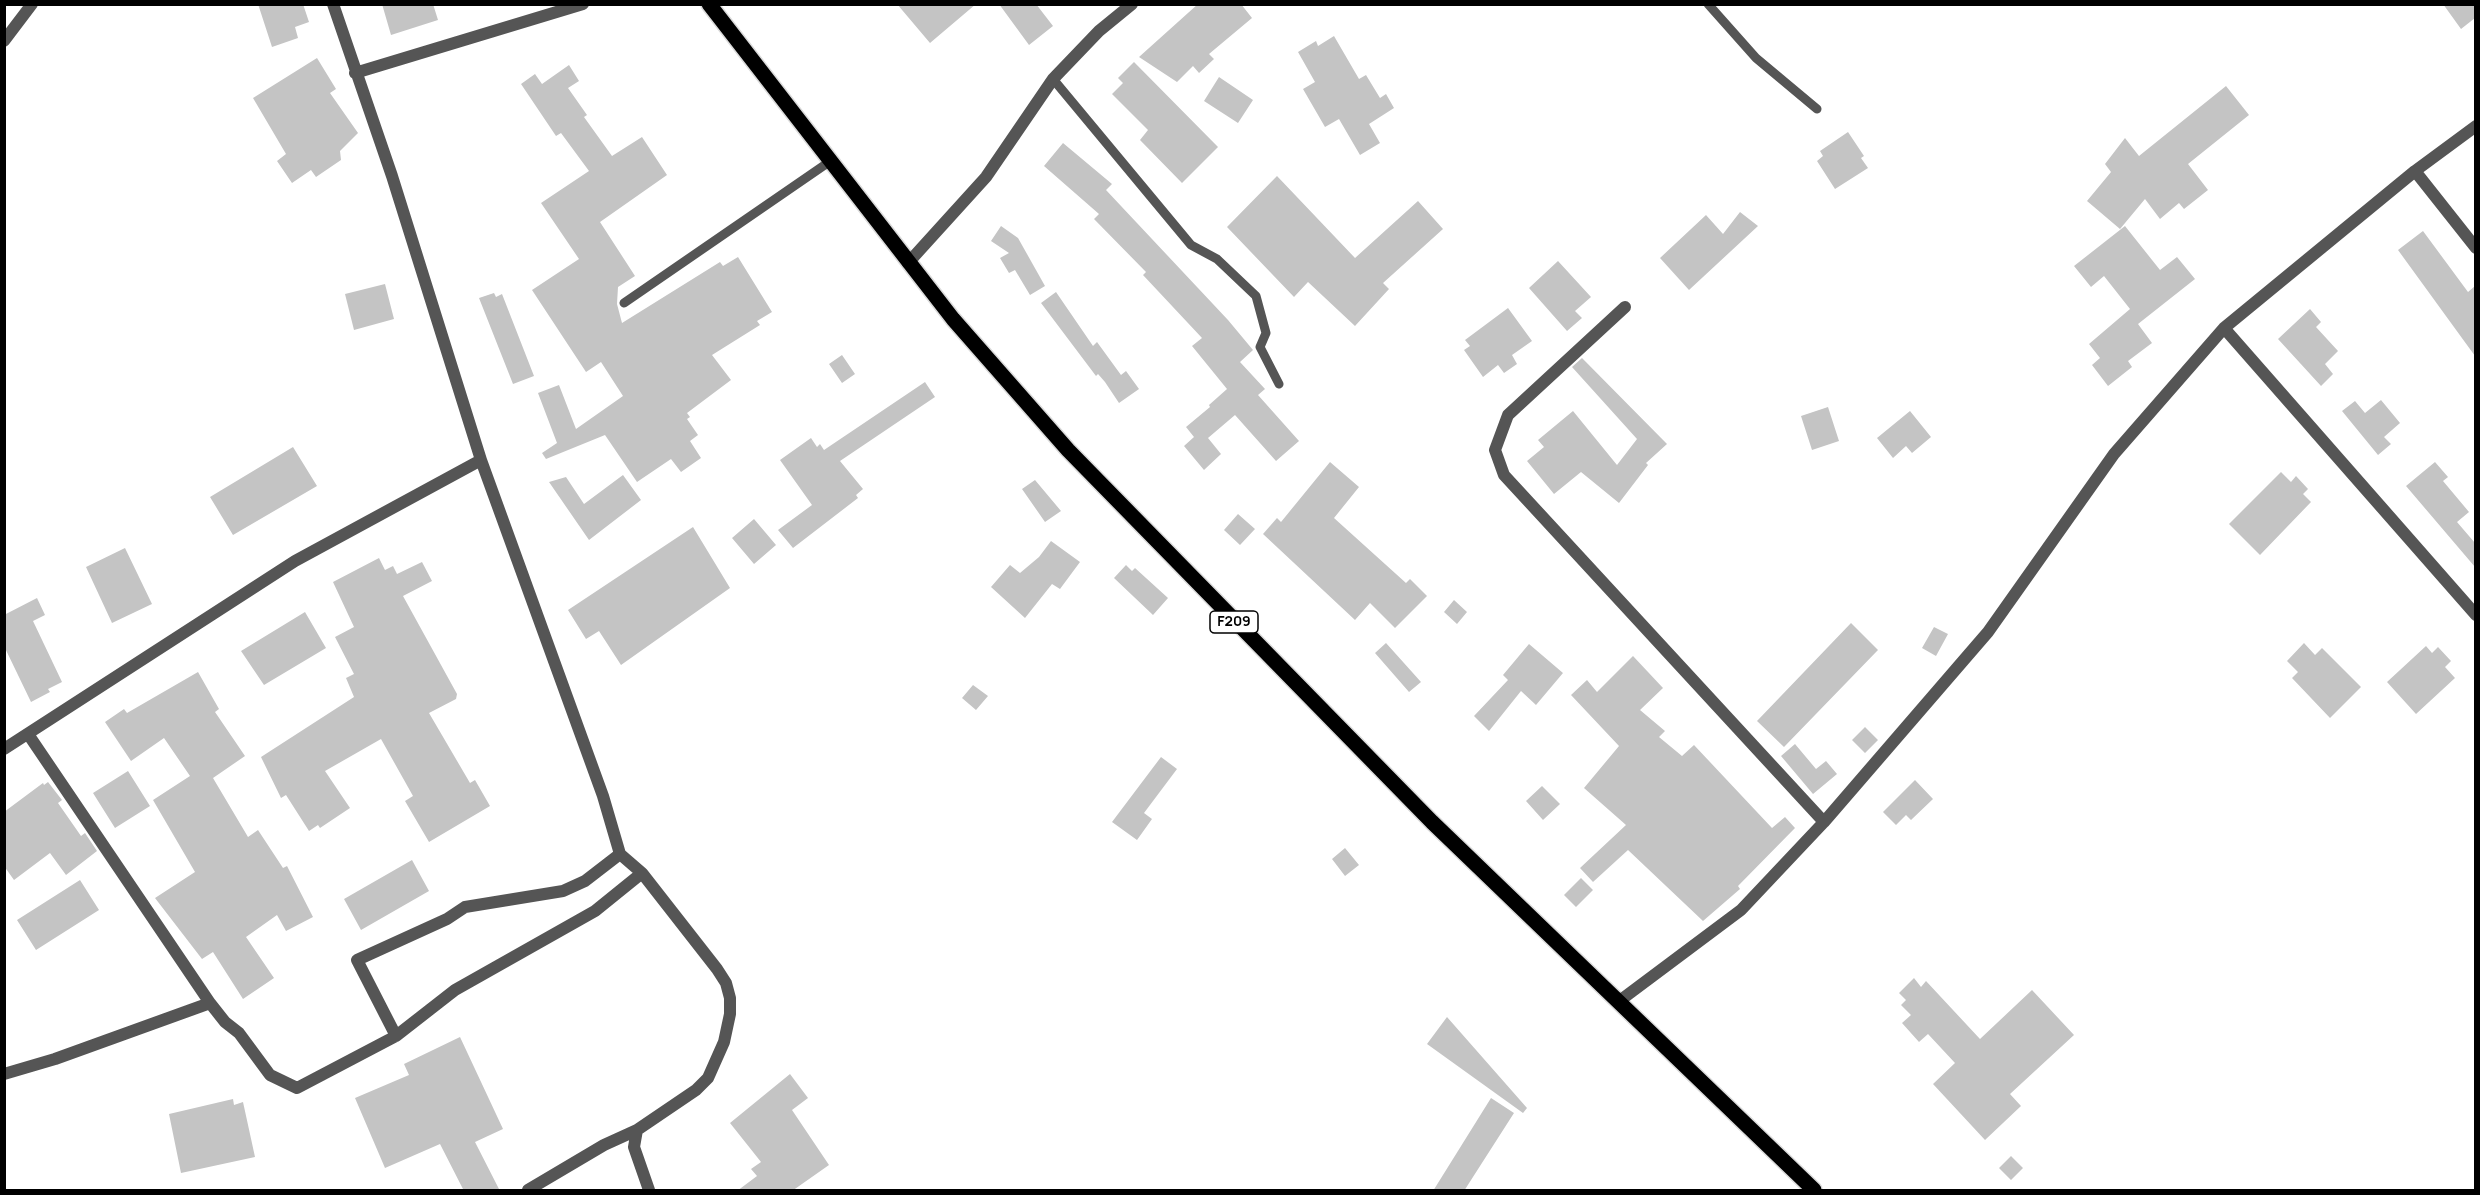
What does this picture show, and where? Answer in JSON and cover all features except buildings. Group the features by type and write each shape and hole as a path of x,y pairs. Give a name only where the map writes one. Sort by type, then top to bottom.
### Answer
{"main road":[{"name":"F209","path":"709,4 829,162 953,319 1068,450 1432,822 1814,1191"}],"street":[{"path":"4,41 32,4"},
{"path":"333,4 392,176 481,460 603,796 620,854 642,873 726,983 730,998 730,1014 724,1042 708,1078 696,1090 637,1130 604,1145 528,1191"},
{"path":"356,73 583,4"},
{"path":"908,263 986,177 1053,79 1099,31 1132,4"},
{"path":"1618,1002 1741,910 1824,822 1988,632 2114,454 2224,328 2415,171 2475,126"},
{"path":"2415,171 2475,248"},
{"path":"1625,307 1508,415 1495,450 1504,475 1824,822"},
{"path":"2224,328 2475,615"},
{"path":"4,749 295,561 481,460"},
{"path":"28,734 210,1003 225,1022 239,1032 270,1074 297,1088 396,1036 455,990 595,911 642,873"},
{"path":"396,1036 357,960 447,920 465,907 563,891 585,882 620,854"},
{"path":"4,1074 55,1059 210,1003"},
{"path":"637,1130 634,1147 649,1191"}],"lane":[{"path":"1708,4 1756,58 1816,109"},
{"path":"1053,79 1191,245 1217,259 1256,296 1266,333 1260,347 1279,384"},
{"path":"624,303 829,162"}]}
